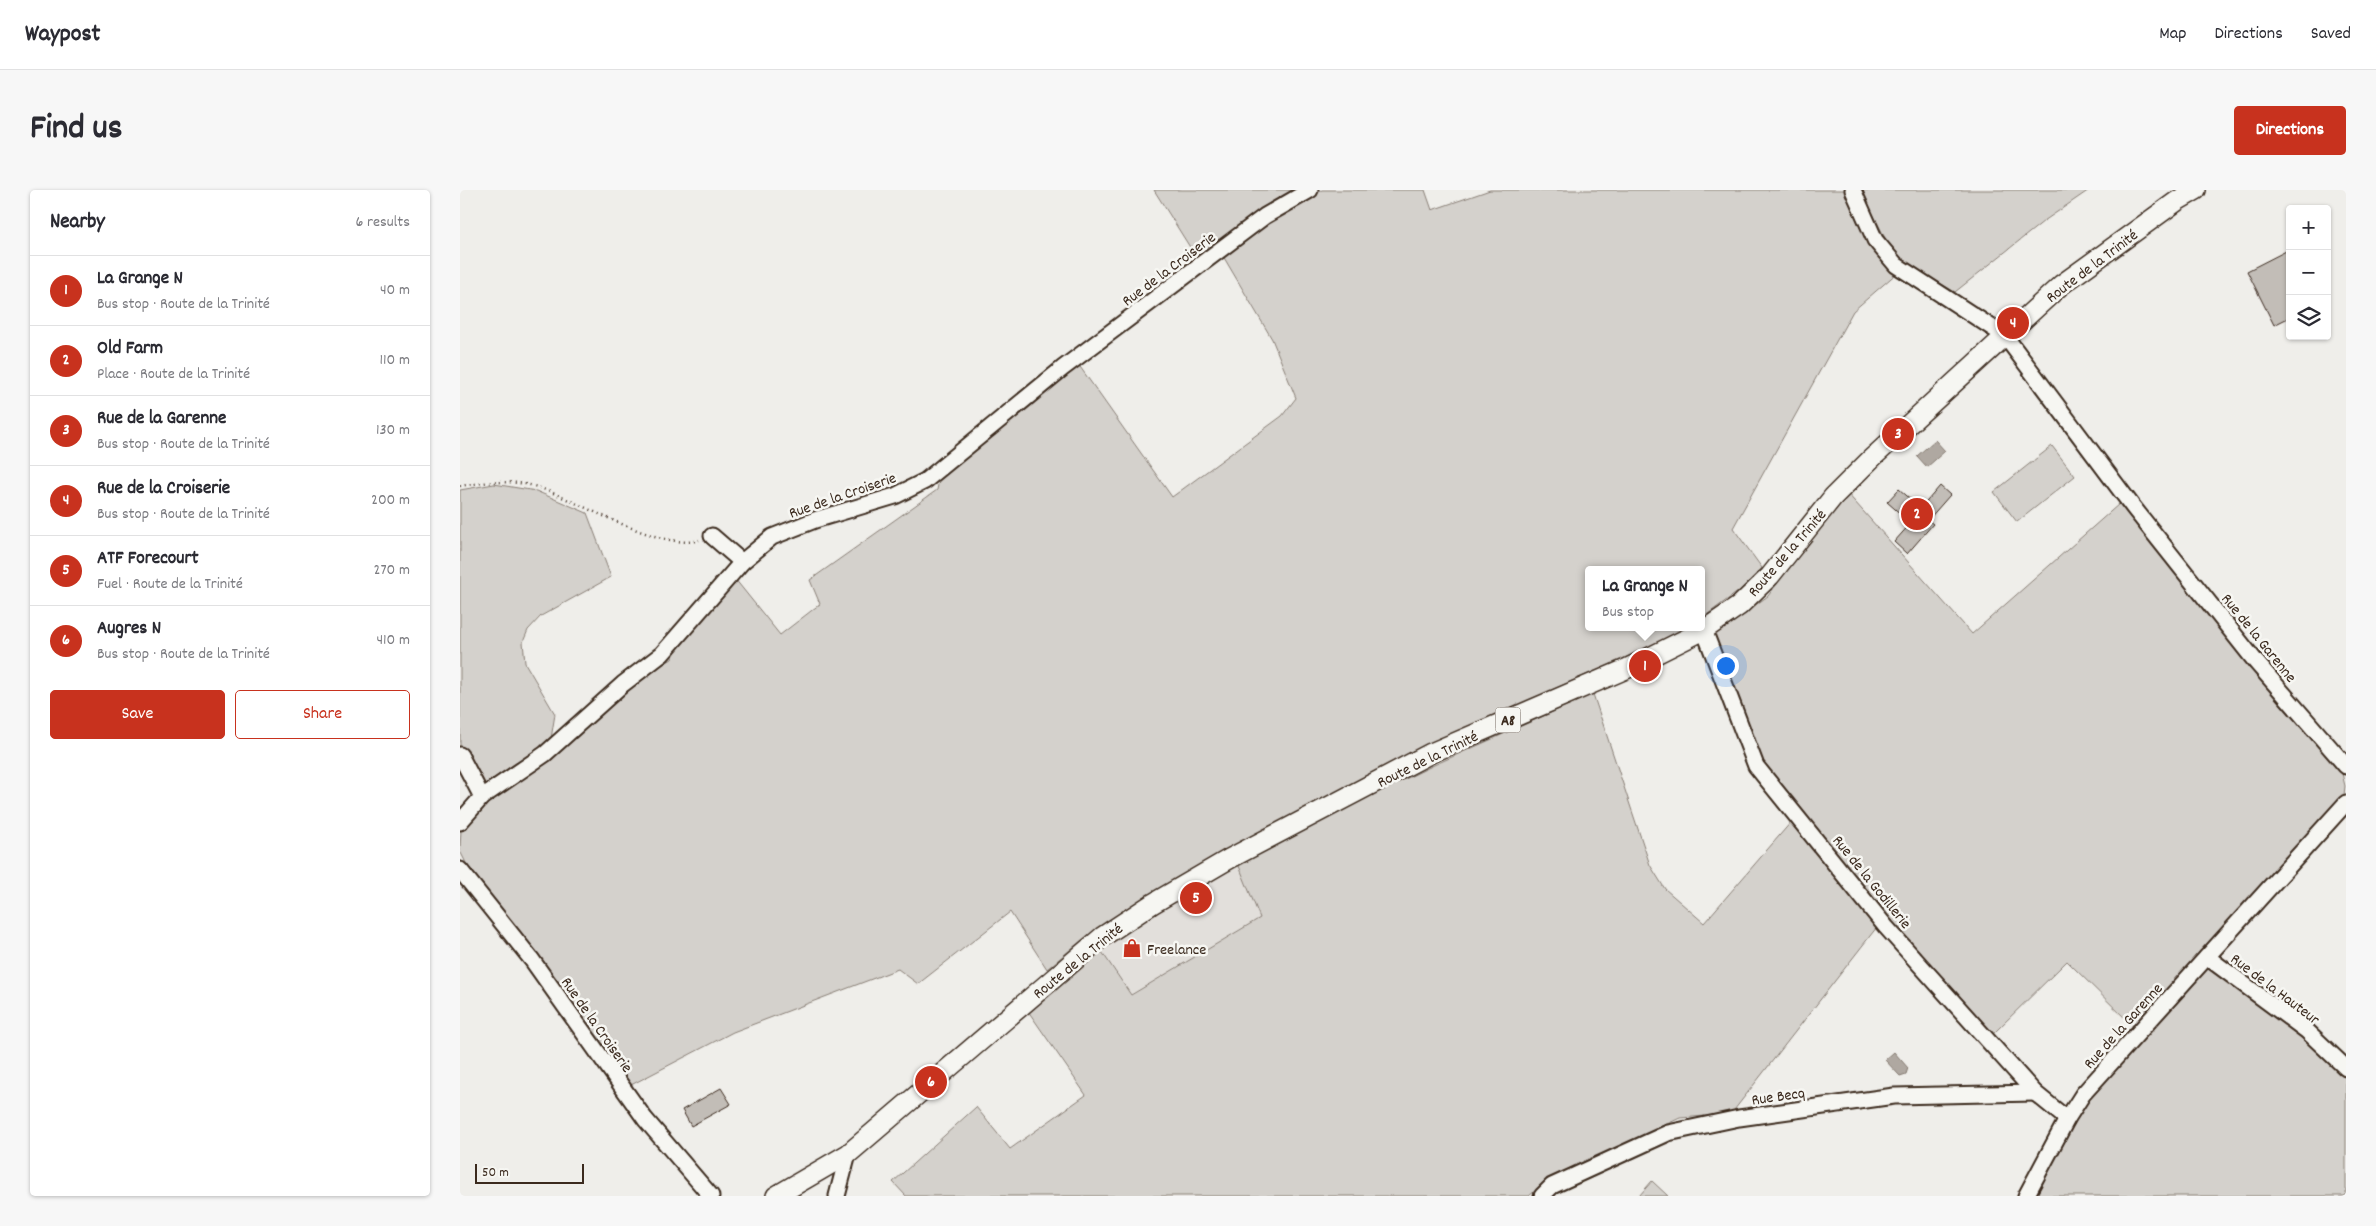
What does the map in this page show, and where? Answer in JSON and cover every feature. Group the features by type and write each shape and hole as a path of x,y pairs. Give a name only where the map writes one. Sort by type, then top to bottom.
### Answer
{"main road":[{"name":"Route de la Trinité","path":"1705,629 1738,606 1770,576 1832,497 1871,459 2061,285 2176,201 2196,190"},
{"name":"Route de la Trinité","path":"776,1196 848,1154 1102,937 1152,904 1229,859 1431,753 1626,669 1702,631"}],"street":[{"name":"Rue de la Croiserie","path":"460,822 482,797 545,754 623,684 662,654 742,562 772,537 814,520 895,496 925,481 1063,368 1265,216 1310,190"},
{"path":"1854,190 1875,240 1896,265 2005,336"},
{"name":"Rue de la Garenne","path":"2005,336 2157,538 2256,662 2346,766"},
{"path":"712,536 742,562"},
{"name":"Rue de la Godillerie","path":"1704,631 1756,766 1886,927 2035,1093 2067,1119"},
{"path":"460,755 482,797"},
{"name":"Rue de la Garenne","path":"2026,1196 2067,1119 2083,1094 2346,803"},
{"name":"Rue de la Croiserie","path":"460,870 532,960 645,1119 711,1196"},
{"name":"Rue de la Hauteur","path":"2207,957 2307,1032 2346,1068"},
{"name":"Rue Becq","path":"1542,1196 1552,1186 1668,1133 1739,1118 1894,1096 2035,1093"},
{"path":"837,1196 848,1154"}],"path":[{"path":"460,486 489,481 539,487 614,521 671,540 694,542 712,536"}],"shaded area":[{"path":"1154,190 1295,190 1262,210 1198,260"},
{"path":"1322,190 1425,190 1432,210 1490,190 1847,190 1898,272 1853,311 1733,528 1762,568 1739,591 1705,616 1705,566 1585,566 1585,631 1680,631 1667,639 1441,739 1347,786 1176,878 1082,940 1047,969 1010,912 918,984 898,969 733,1032 629,1086 466,863 460,851 461,829 489,802 546,759 646,674 672,659 682,638 735,579 780,635 820,604 810,580 937,490 939,480 1078,364 1172,497 1282,416 1296,398 1272,339 1223,256 1268,220"},
{"path":"1861,190 2089,190 2044,221 1955,292 1908,264 1889,246"},
{"path":"1935,440 1945,451 1927,467 1917,456"},
{"path":"2052,446 2075,476 2017,522 1994,492"},
{"path":"494,484 536,491 587,513 611,577 541,616 528,630 523,642 525,663 555,714 550,745 484,792 460,747 460,490"},
{"path":"1847,493 1972,634 2119,504 2341,769 2345,786 2344,795 2135,1028 2067,961 1992,1035 1884,916 1764,765 1712,636 1768,596 1822,522"},
{"path":"1593,694 1650,865 1665,889 1704,923 1792,821 1877,927 1731,1114 1680,1118 1550,1178 1529,1196 906,1196 893,1182 976,1107 1010,1149 1086,1095 1026,1008 1100,949 1131,995 1260,918 1237,861 1434,765"},
{"path":"1237,861 1261,918 1131,995 1100,949 1161,905"},
{"path":"2206,965 2305,1037 2346,1077 2346,1196 2036,1196 2082,1107"},
{"path":"1894,1052 1908,1068 1906,1074 1900,1076 1885,1060"},
{"path":"1652,1181 1668,1196 1639,1196"}],"building":[{"path":"2286,251 2286,319 2274,325 2247,271"},
{"path":"1940,486 1950,495 1928,520 1933,524 1907,554 1894,542 1911,523 1887,502 1899,489 1921,508"},
{"path":"721,1088 731,1104 691,1126 682,1110"}],"place":[{"name":"Rue de la Croiserie","path":"2013,323"},
{"name":"Rue de la Garenne","path":"1898,434"},
{"name":"Old Farm","path":"1917,514"},
{"name":"La Grange N","path":"1645,666"},
{"name":"ATF Forecourt","path":"1196,898"},
{"name":"Freelance","path":"1132,948"},
{"name":"Augres N","path":"931,1082"}]}
